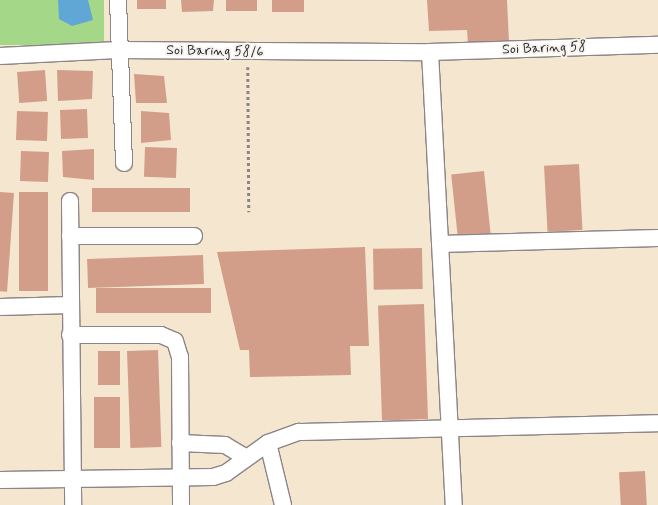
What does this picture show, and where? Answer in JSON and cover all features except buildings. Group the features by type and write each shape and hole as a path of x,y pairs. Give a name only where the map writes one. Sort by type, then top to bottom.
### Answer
{"street":[{"path":"118,0 118,50 124,163"},
{"name":"Soi Baring 58","path":"430,52 658,45"},
{"name":"Soi Baring 58/6","path":"0,56 118,50 430,52"},
{"path":"430,52 454,505"},
{"path":"70,201 70,335 73,505"},
{"path":"70,236 194,236"},
{"path":"440,244 658,238"},
{"path":"0,307 70,305"},
{"path":"70,335 161,335 175,341 180,358 181,505"},
{"path":"0,480 213,477 226,473 245,457 268,443 299,432 450,430 658,422"},
{"path":"180,443 224,445 245,457"},
{"path":"268,443 283,505"}],"path":[{"path":"248,51 249,212"}],"green space":[{"path":"0,0 104,0 104,45 0,45"}],"water":[{"path":"58,0 88,0 93,20 72,26 59,19"}]}
